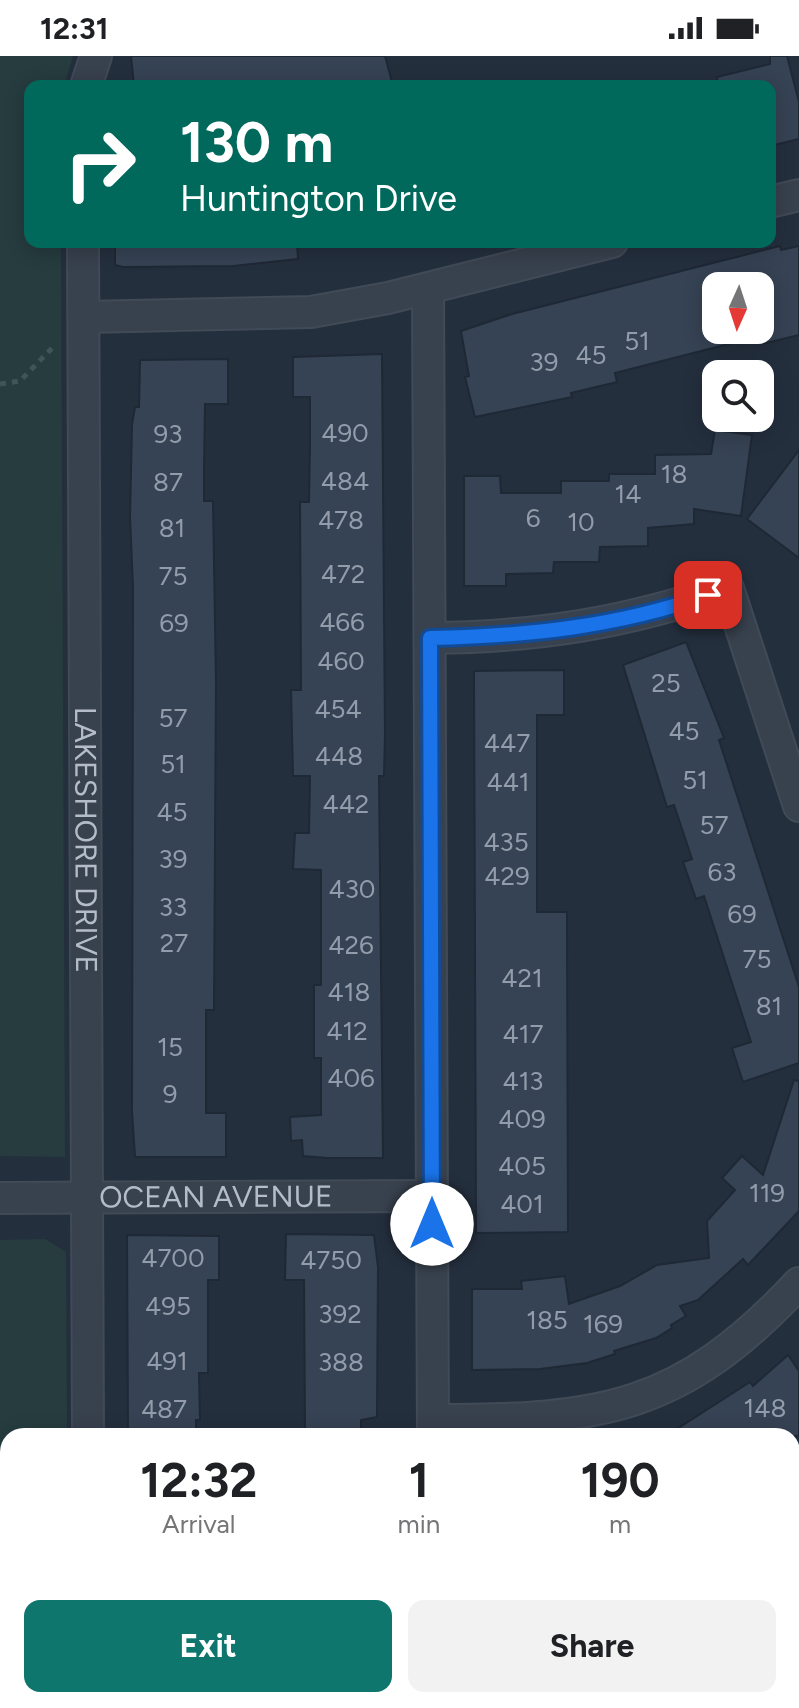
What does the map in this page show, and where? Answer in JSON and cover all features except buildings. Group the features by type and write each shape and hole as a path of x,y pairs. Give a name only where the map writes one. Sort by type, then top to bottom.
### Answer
{"street":[{"path":"88,80 96,56"},
{"path":"776,201 799,195"},
{"name":"LAKESHORE DRIVE","path":"83,248 88,1428"},
{"path":"84,317 285,314 349,306 589,248"},
{"path":"428,289 433,1428 556,1418 629,1402 673,1384 726,1353 799,1283"},
{"path":"430,638 568,630 650,613 728,588 799,806"},
{"name":"OCEAN AVENUE","path":"0,1198 432,1196"}],"path":[{"path":"0,384 20,381 50,347 62,347"}],"green space":[{"path":"0,56 73,56 66,80 24,80 24,248 61,248 65,1157 0,1156"},
{"path":"45,1239 66,1252 67,1428 0,1428 0,1240"}],"route":[{"path":"432,1224 430,638 528,635 568,630 650,613 708,595"}]}
